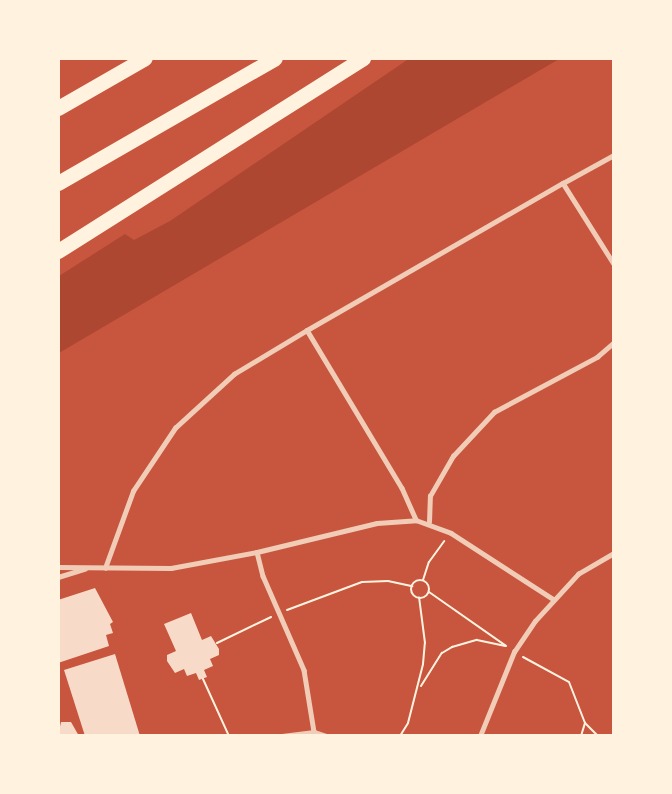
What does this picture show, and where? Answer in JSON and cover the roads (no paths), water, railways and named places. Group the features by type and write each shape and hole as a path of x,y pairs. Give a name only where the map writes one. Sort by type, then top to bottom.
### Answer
{"highway":[{"path":"58,108 145,58"},
{"path":"58,183 275,58"},
{"path":"58,251 363,58"},
{"path":"58,243 126,207"}],"lane":[{"path":"105,568 133,491 175,428 234,374 614,155"},
{"path":"563,183 614,264"},
{"path":"307,330 402,488 416,520"},
{"path":"429,522 430,496 453,456 494,412 597,357 614,342"},
{"path":"58,567 171,568 257,552 377,523 416,520 429,522 451,533 553,599"},
{"path":"257,552 278,614 304,670 314,732"},
{"path":"480,735 514,652 553,599 578,573 614,553"},
{"path":"58,577 91,567"},
{"path":"282,735 314,732 326,735"}]}
